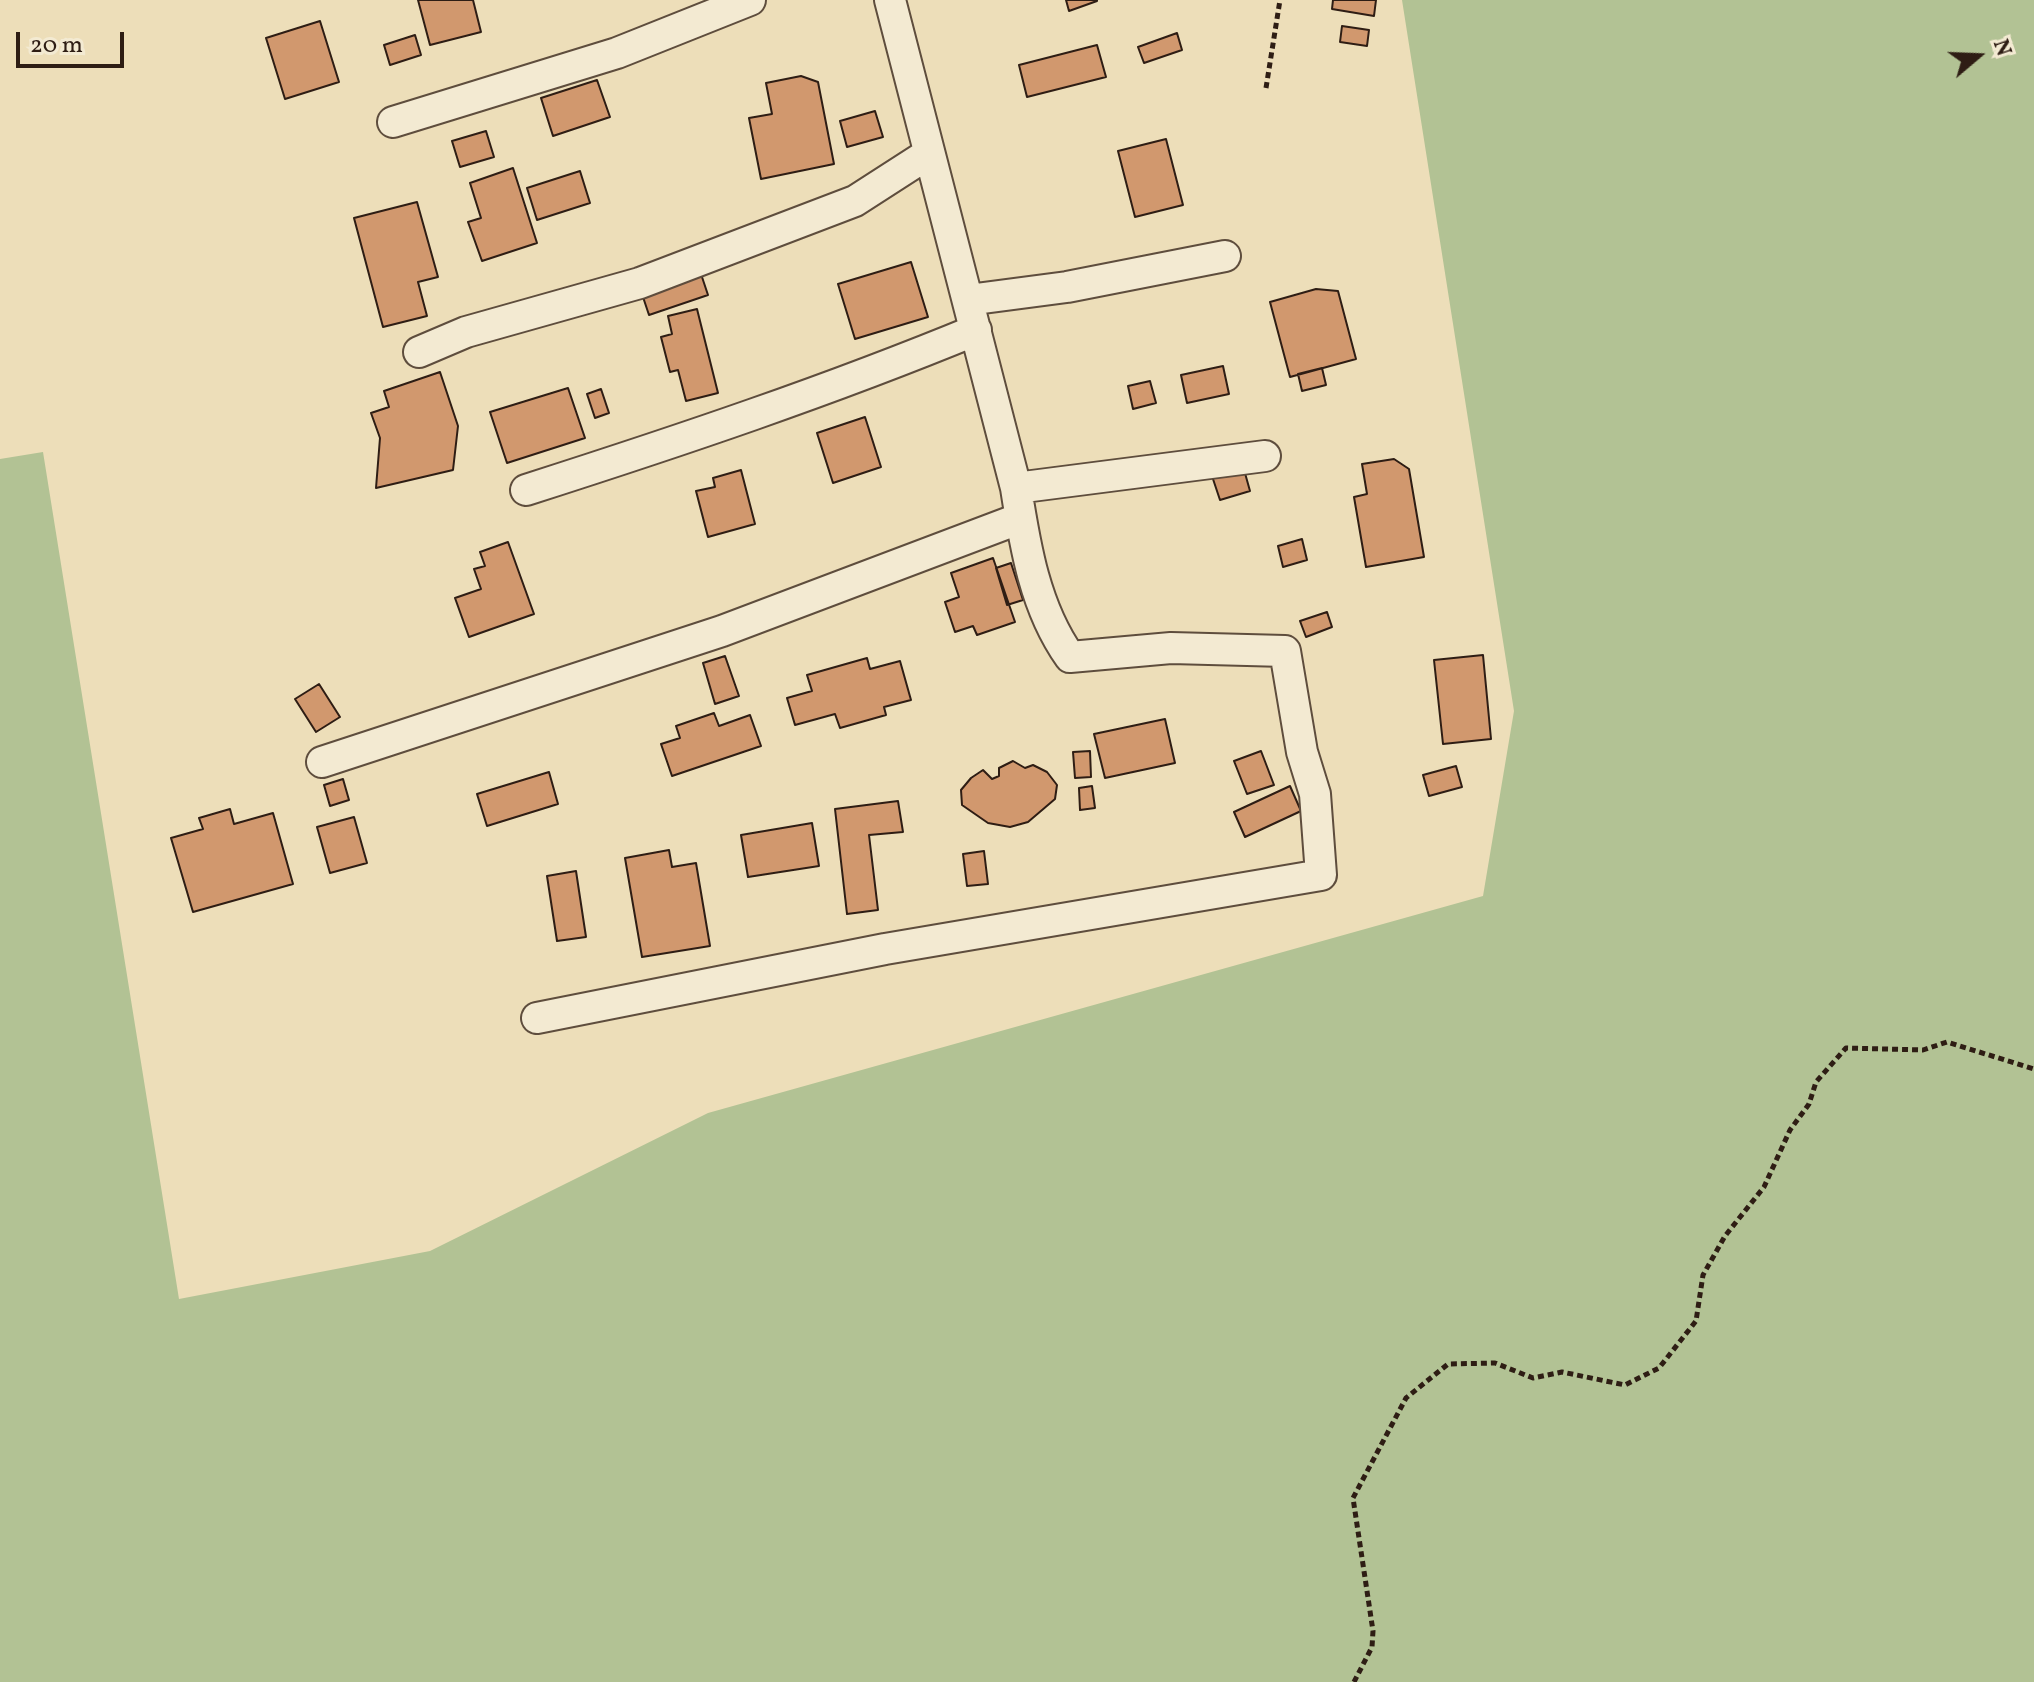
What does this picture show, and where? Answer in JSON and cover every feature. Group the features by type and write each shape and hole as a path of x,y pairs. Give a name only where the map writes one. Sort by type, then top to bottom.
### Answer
{"street":[{"path":"393,122 617,53 750,0"},
{"path":"537,1018 885,949 1321,875 1315,794 1302,752 1285,651 1171,648 1070,657 1053,633 1024,547 1016,488 890,0"},
{"path":"419,352 466,332 640,283 855,201 928,154"},
{"path":"968,300 1067,287 1225,256"},
{"path":"526,490 726,427 854,380 976,330"},
{"path":"1016,488 1265,456"},
{"path":"322,762 722,631 1021,518"}],"path":[{"path":"1266,88 1280,0"},
{"path":"1354,1682 1372,1647 1373,1631 1353,1498 1406,1398 1448,1364 1495,1363 1533,1378 1562,1372 1625,1385 1659,1368 1696,1321 1703,1275 1725,1236 1764,1187 1790,1130 1809,1104 1816,1082 1846,1048 1923,1050 1947,1042 2034,1069"}],"green space":[{"path":"1402,0 2034,0 2034,1682 0,1682 0,459 43,452 179,1299 430,1251 708,1113 1483,896 1514,711"}],"building":[{"path":"418,0 473,0 481,32 430,45"},
{"path":"1066,0 1097,0 1097,1 1069,11"},
{"path":"1333,0 1376,0 1374,16 1332,9"},
{"path":"320,21 339,82 285,99 266,38"},
{"path":"1342,26 1369,30 1367,46 1340,42"},
{"path":"1177,33 1182,50 1144,63 1138,47"},
{"path":"415,35 421,55 390,65 384,45"},
{"path":"1097,45 1106,77 1027,97 1019,65"},
{"path":"801,76 818,82 834,164 761,179 749,118 772,114 766,83"},
{"path":"597,80 610,117 553,136 541,98"},
{"path":"875,111 883,137 847,147 840,121"},
{"path":"486,131 494,157 460,167 452,141"},
{"path":"1166,139 1183,205 1135,217 1118,151"},
{"path":"513,168 537,243 482,261 468,222 481,218 470,183"},
{"path":"580,171 590,203 537,220 527,188"},
{"path":"417,202 438,277 418,282 427,316 383,327 354,218"},
{"path":"911,262 928,317 855,339 838,284"},
{"path":"699,268 708,295 649,315 640,288"},
{"path":"1316,289 1338,291 1356,359 1290,377 1270,302"},
{"path":"697,309 718,393 686,401 678,370 670,372 661,337 672,334 668,316"},
{"path":"1223,366 1229,394 1187,403 1181,375"},
{"path":"1322,368 1326,385 1302,391 1298,374"},
{"path":"440,372 458,426 453,470 376,488 380,438 371,413 389,407 384,391"},
{"path":"1150,381 1156,403 1133,409 1128,386"},
{"path":"568,388 585,438 507,463 490,412"},
{"path":"601,389 609,413 595,418 587,394"},
{"path":"865,417 881,467 833,483 817,433"},
{"path":"1394,459 1409,469 1424,557 1366,567 1354,497 1367,494 1362,464"},
{"path":"1243,466 1250,491 1220,500 1212,476"},
{"path":"741,470 755,524 708,537 696,491 715,487 713,478"},
{"path":"1302,539 1307,560 1283,567 1278,546"},
{"path":"508,542 534,614 469,637 455,598 481,589 474,569 485,566 480,552"},
{"path":"993,558 1015,622 977,635 973,626 955,632 945,602 959,597 951,573"},
{"path":"1011,563 1023,600 1007,605 996,568"},
{"path":"1327,612 1332,627 1306,637 1300,621"},
{"path":"1483,655 1491,739 1443,744 1434,660"},
{"path":"725,656 739,696 715,704 703,663"},
{"path":"867,658 870,669 900,661 911,700 884,707 886,715 840,728 835,714 795,725 787,698 812,691 807,675"},
{"path":"319,684 340,717 316,732 295,699"},
{"path":"714,713 719,726 750,715 761,746 672,776 661,744 680,738 676,726"},
{"path":"1165,719 1175,763 1105,778 1094,734"},
{"path":"1090,751 1091,777 1075,778 1073,752"},
{"path":"1261,751 1274,785 1247,794 1234,761"},
{"path":"1013,761 1025,768 1033,765 1047,772 1057,785 1055,799 1028,822 1010,827 988,823 962,805 961,790 971,778 983,770 992,779 999,776 999,768"},
{"path":"1456,766 1462,787 1429,796 1423,775"},
{"path":"549,772 558,804 487,826 477,794"},
{"path":"343,779 349,800 330,806 324,785"},
{"path":"1092,786 1095,808 1080,810 1079,788"},
{"path":"1290,786 1301,811 1245,837 1234,812"},
{"path":"898,801 903,832 869,835 878,910 847,914 835,809"},
{"path":"230,809 234,824 273,813 293,884 193,912 171,838 203,829 199,818"},
{"path":"354,817 367,863 330,873 317,827"},
{"path":"812,823 819,866 748,877 741,835"},
{"path":"669,850 672,867 696,863 710,946 642,957 625,858"},
{"path":"984,851 988,884 967,886 963,854"},
{"path":"576,871 586,937 557,941 547,876"}]}
